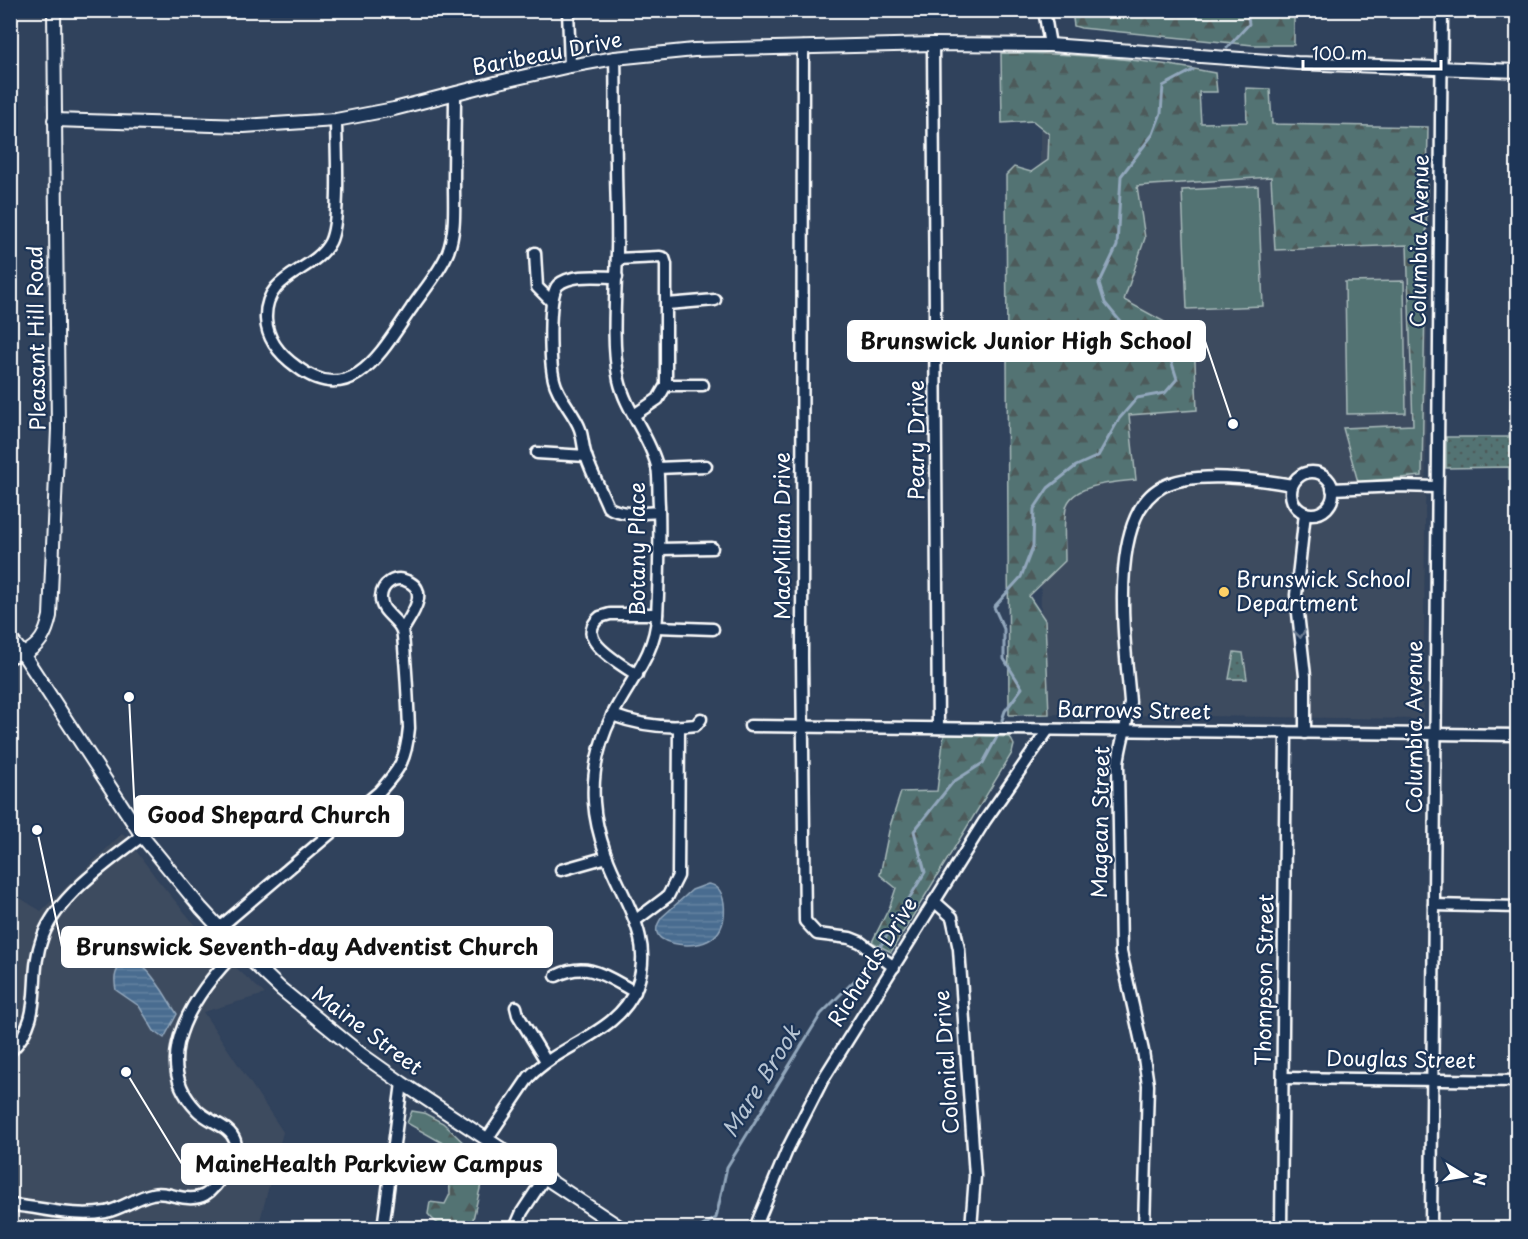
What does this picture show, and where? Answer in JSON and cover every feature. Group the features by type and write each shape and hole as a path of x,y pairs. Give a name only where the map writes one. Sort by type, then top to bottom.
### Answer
{"street":[{"name":"Pleasant Hill Road","path":"23,654 41,642 46,632 51,608 58,429 54,10"},
{"path":"568,10 570,66"},
{"path":"1044,10 1050,45"},
{"name":"Columbia Avenue","path":"1431,1228 1442,10"},
{"name":"Baribeau Drive","path":"54,120 244,126 336,120 394,109 570,66 615,58 694,50 933,44 1050,45 1274,62 1518,71"},
{"name":"Peary Drive","path":"933,44 938,728"},
{"name":"MacMillan Drive","path":"803,47 802,727 805,921 817,934 850,938 860,942 894,967"},
{"name":"Botany Place","path":"487,1139 529,1077 546,1061 616,1017 629,1003 635,992 643,963 642,941 636,920 607,857 597,824 594,782 602,740 612,715 647,656 657,627 659,512 657,468 649,442 624,396 619,380 616,348 617,102 615,58"},
{"path":"336,120 336,202 333,236 317,258 279,284 268,304 266,320 273,343 292,364 319,379 340,381 358,375 378,357 447,254 454,223 455,93"},
{"path":"535,253 537,287 551,301"},
{"path":"617,259 664,258 668,304 666,385 658,399 634,415"},
{"path":"617,277 572,278 559,284 554,290 551,301 551,356 554,381 579,428 586,456 609,507 614,511 622,512 659,512"},
{"path":"668,304 715,300"},
{"path":"666,385 703,385"},
{"path":"537,453 586,456"},
{"path":"657,468 706,466"},
{"path":"1313,472 1324,476 1332,489 1332,498 1325,510 1314,514 1298,509 1292,501 1292,485 1303,474 1313,472"},
{"name":"Magean Street","path":"1144,1228 1148,1102 1146,1068 1127,985 1120,936 1118,764 1130,702 1123,598 1125,558 1131,526 1142,504 1162,486 1181,480 1244,478 1292,485"},
{"path":"1332,489 1436,487"},
{"path":"1305,513 1296,595 1305,676 1305,733"},
{"path":"659,549 712,548"},
{"path":"219,928 379,792 400,767 408,744 409,728 402,631 382,606 381,598 386,584 402,578 411,582 419,595 416,609 402,631"},
{"path":"637,675 600,647 593,638 592,629 600,616 657,614"},
{"path":"657,627 713,629"},
{"name":"Maine Street","path":"10,638 23,654 142,836 239,949 312,1016 402,1083 621,1228"},
{"path":"10,657 23,654"},
{"path":"612,715 627,721 679,727 696,725 701,719"},
{"name":"Barrows Street","path":"750,726 1518,735"},
{"path":"636,920 668,896 678,876 679,727"},
{"name":"Richards Drive","path":"755,1228 788,1148 810,1104 994,805 1048,730"},
{"name":"Thompson Street","path":"1281,1228 1286,732"},
{"path":"10,1052 22,1040 30,1023 38,954 42,938 52,917 88,880 142,836"},
{"path":"561,870 607,857"},
{"name":"Colonial Drive","path":"934,901 952,917 959,949 975,1176 971,1228"},
{"path":"1434,905 1518,907"},
{"path":"10,1205 61,1212 95,1213 126,1206 152,1194 163,1193 196,1199 213,1189 235,1153 236,1144 232,1135 198,1112 186,1097 179,1081 176,1049 193,1004 213,977 239,949"},
{"path":"556,976 572,969 588,969 635,992"},
{"path":"516,1007 518,1015 546,1061"},
{"name":"Douglas Street","path":"1283,1078 1518,1082"},
{"path":"383,1228 402,1083"},
{"path":"515,1228 522,1212 545,1177"}],"shaded area":[{"path":"1040,129 1429,133 1423,719 1041,714"},
{"path":"123,833 191,920 234,966 265,994 203,1012 283,1132 258,1228 11,1228 10,892 41,911"}],"green space":[{"path":"1072,11 1294,11 1294,45 1253,45 1081,28 1074,26"},
{"path":"1001,53 1109,58 1215,73 1217,92 1199,92 1201,123 1247,122 1246,88 1270,89 1272,124 1428,127 1422,476 1358,482 1343,428 1413,425 1407,245 1275,250 1271,177 1137,186 1145,238 1124,300 1194,338 1197,410 1129,415 1136,480 1085,489 1070,500 1066,508 1065,561 1029,596 1045,620 1049,714 1009,715 1006,175 1014,167 1031,172 1048,160 1049,134 1033,121 1002,123"},
{"path":"1258,186 1263,306 1187,309 1182,190"},
{"path":"1404,281 1406,413 1347,414 1345,282"},
{"path":"1517,295 1517,480 1509,480 1509,467 1446,468 1446,437 1509,437"},
{"path":"1234,652 1243,653 1247,679 1229,679"},
{"path":"944,734 1010,737 1014,745 1012,753 891,952 872,942 890,906 896,888 880,875 890,826 901,792 937,791"},
{"path":"412,1111 424,1113 443,1123 469,1148 513,1167 505,1180 484,1171 471,1228 447,1228 438,1224 428,1214 430,1202 445,1204 450,1194 448,1146 407,1123"}],"water":[{"path":"708,884 719,890 724,903 723,921 716,934 704,942 687,945 662,939 657,931 662,917 692,890"},
{"path":"121,964 136,965 146,969 177,1014 164,1038 154,1031 139,1006 116,990 115,977"}],"waterway":[{"name":"Mare Brook","path":"1227,48 1249,24 1247,10"},
{"name":"Mare Brook","path":"1002,720 1005,711 1022,688 1004,659 1004,629 994,607 1021,577 1033,546 1034,509 1048,488 1076,466 1098,456 1119,419 1137,398 1165,393 1177,379 1168,351 1124,326 1105,303 1099,284 1117,246 1121,176 1153,134 1161,113 1163,86 1193,70"},
{"name":"Mare Brook","path":"880,947 925,872 914,831 953,782 983,763 998,735"},
{"name":"Mare Brook","path":"699,1228 716,1218 727,1167 821,1014 870,965 873,959"}],"place":[{"name":"Brunswick Junior High School","path":"1233,424"},
{"name":"Brunswick School Department","path":"1224,592"},
{"name":"Good Shepard Church","path":"129,697"},
{"name":"Brunswick Seventh-day Adventist Church","path":"37,830"},
{"name":"MaineHealth Parkview Campus","path":"126,1072"}]}
